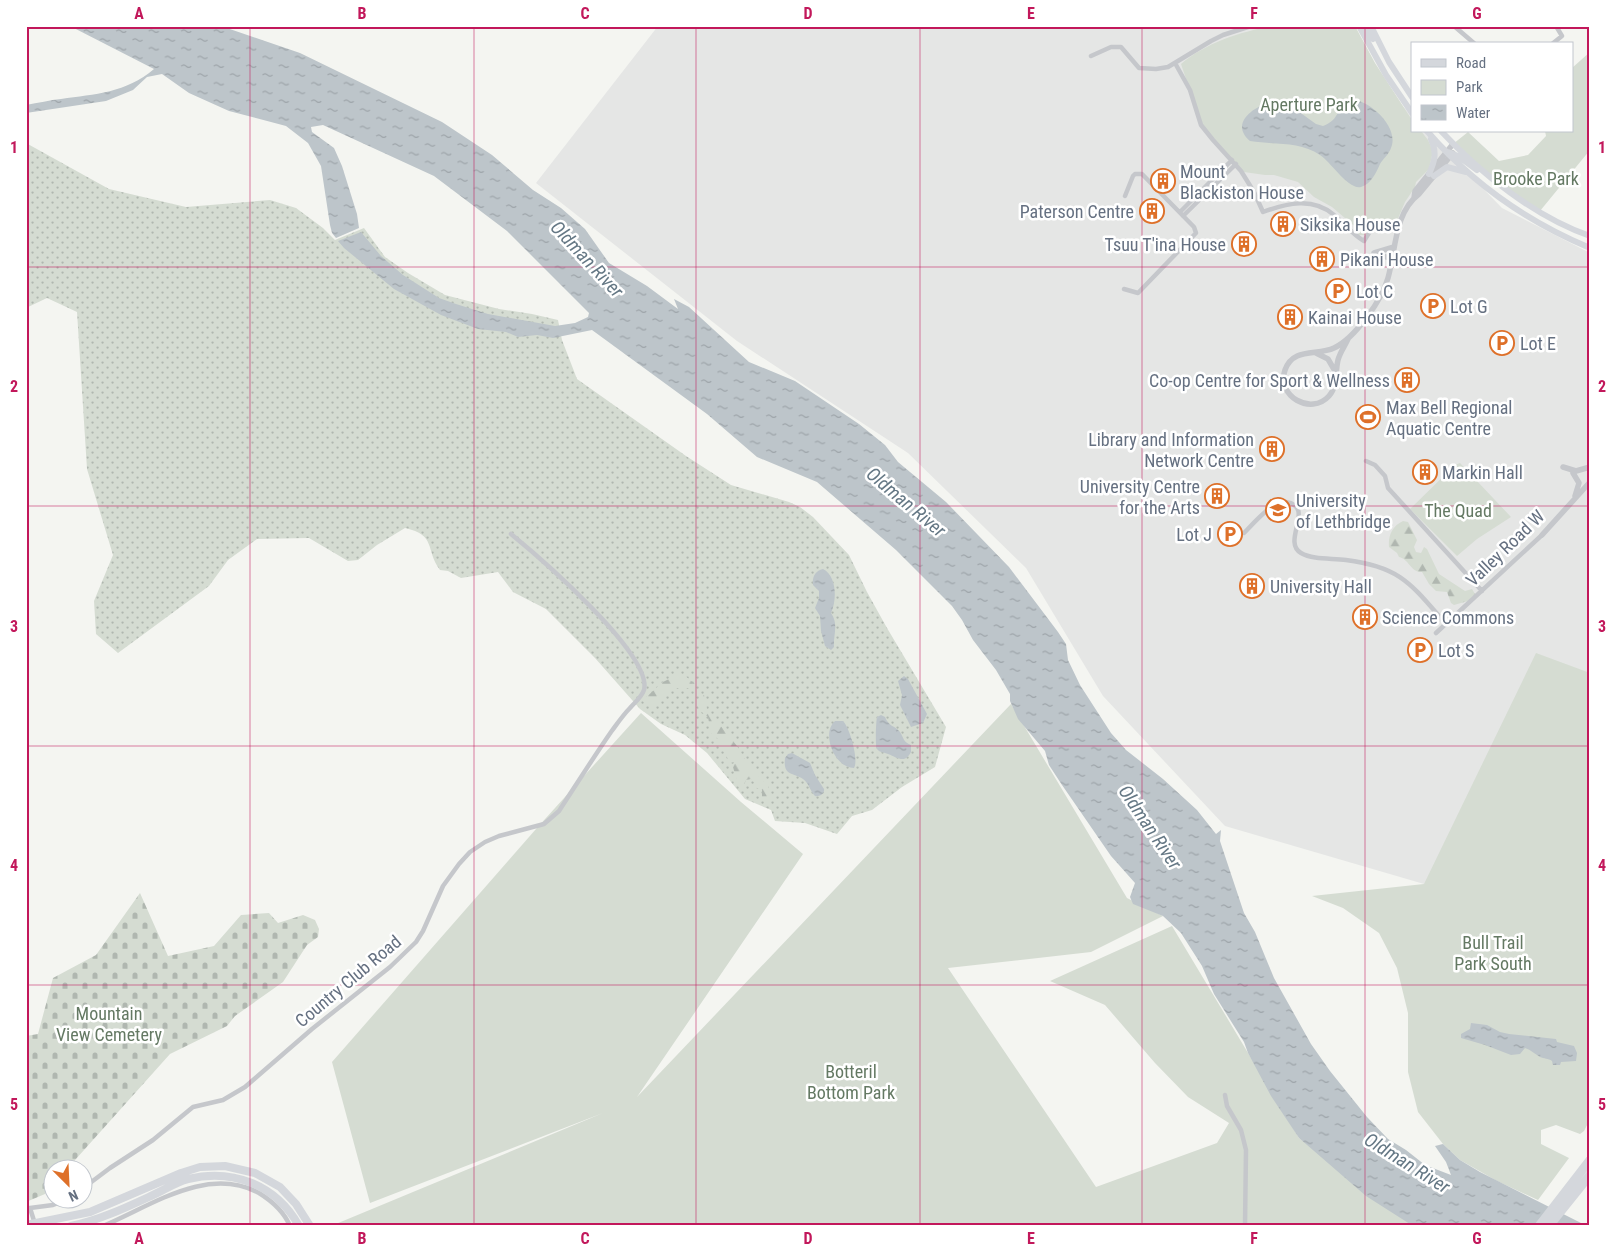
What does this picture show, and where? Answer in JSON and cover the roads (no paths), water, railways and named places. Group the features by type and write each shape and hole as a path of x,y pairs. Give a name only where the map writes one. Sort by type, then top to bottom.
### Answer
{"highway":[{"path":"1539,1226 1590,1160"},
{"path":"1549,1226 1590,1175"}],"main road":[{"path":"1359,26 1386,75 1411,112"},
{"path":"1365,26 1411,95"},
{"path":"1371,27 1389,62"},
{"path":"1428,132 1451,150 1548,216 1590,236"},
{"path":"1428,132 1435,152 1431,175"},
{"path":"1442,132 1451,150 1470,174 1522,212 1560,235 1590,248"},
{"path":"1431,175 1447,167 1470,174"},
{"path":"32,1225 90,1212 200,1166 225,1166 255,1172 280,1187 296,1204 310,1226"},
{"path":"71,1226 99,1218 187,1180 213,1175 240,1178 263,1187 290,1211 298,1226"}],"street":[{"path":"1091,56 1115,46 1121,47 1139,68 1163,69 1223,35 1251,26"},
{"path":"1454,26 1473,42"},
{"path":"1554,42 1562,36 1556,26"},
{"path":"1175,63 1190,90 1201,125 1248,181 1263,212 1289,204 1305,203 1318,206 1329,211 1350,231 1364,241 1376,224 1398,229"},
{"path":"1348,339 1332,349 1308,352 1297,356 1288,364 1285,370 1284,386 1293,398 1312,405 1323,401 1332,392 1335,386 1340,355 1348,339 1367,317 1381,296 1387,281 1398,229 1404,214 1451,150"},
{"path":"1182,214 1234,162"},
{"path":"1124,289 1138,293 1196,233 1194,227 1142,174 1133,176 1125,196"},
{"path":"1392,258 1374,253 1394,247"},
{"path":"1308,352 1328,359 1336,375"},
{"path":"1366,460 1375,465 1385,476 1388,488 1482,591"},
{"path":"1564,467 1576,471 1590,467"},
{"path":"1573,473 1579,483 1573,502"},
{"name":"Valley Road W","path":"1436,633 1542,535 1590,482"},
{"path":"1244,533 1277,503 1287,502 1292,504 1299,514 1293,539 1299,552 1314,557 1371,564 1390,570 1412,585 1446,624"},
{"name":"Country Club Road","path":"92,1181 153,1140 193,1107 223,1100 245,1087 312,1029 390,967 416,942 443,886 459,864 478,846 492,838 538,827 554,817 612,732 641,696 644,684 641,672 628,650 614,632 556,572 511,534"},
{"path":"1224,1095 1227,1106 1241,1130 1246,1150 1245,1226"},
{"path":"103,1226 196,1186 223,1183 254,1190 282,1212 290,1226"},
{"path":"32,1225 30,1208 42,1207"}],"water":[{"name":"Oldman River","path":"70,26 221,26 300,53 442,122 492,155 533,190 561,208 585,229 609,263 647,286 678,309 674,299 689,307 749,362 795,381 859,424 885,445 898,462 946,502 1009,567 1066,644 1068,660 1080,685 1111,733 1126,750 1163,779 1197,810 1216,834 1221,830 1220,841 1244,913 1255,932 1274,978 1311,1044 1367,1117 1388,1139 1425,1165 1451,1175 1446,1162 1435,1146 1443,1144 1460,1160 1480,1172 1587,1226 1413,1226 1366,1196 1299,1138 1271,1096 1244,1042 1214,994 1202,966 1181,933 1163,916 1133,904 1130,897 1135,883 1111,856 1049,765 1045,751 1018,719 1010,701 1010,694 996,670 973,640 952,606 896,550 817,482 757,457 707,414 592,330 553,338 537,335 518,337 506,332 478,329 441,315 394,289 338,241 361,232 381,256 403,275 439,298 488,314 555,326 575,323 588,317 589,313 507,231 434,176 323,125 311,127 312,132 334,148 342,166 357,214 359,228 336,238 332,233 330,225 321,166 308,143 286,126 229,111 189,93 162,74 147,77 133,90 106,101 26,113 26,105 98,94 121,88 154,69"},
{"path":"1349,99 1365,104 1381,116 1391,131 1393,140 1390,150 1373,178 1365,186 1356,187 1351,184 1320,155 1304,147 1250,141 1244,135 1242,129 1243,123 1250,113 1262,105 1280,101 1284,101 1316,124 1323,126 1333,120"},
{"path":"823,569 831,577 835,595 831,613 835,621 834,647 831,650 825,646 820,616 815,608 819,598 819,591 813,585 813,579 816,573"},
{"path":"904,676 908,679 927,714 923,723 911,727 900,705 902,695 898,681"},
{"path":"881,715 911,745 911,752 906,758 898,758 877,749 877,717"},
{"path":"835,721 843,721 846,725 855,751 854,768 841,762 832,749 829,733"},
{"path":"792,753 810,763 824,789 821,795 815,796 805,781 787,771 785,768 785,758 788,754"},
{"path":"1471,1023 1487,1025 1500,1032 1509,1034 1556,1039 1557,1042 1574,1046 1577,1053 1576,1061 1561,1062 1560,1065 1553,1065 1552,1061 1540,1057 1525,1048 1520,1054 1511,1055 1461,1038 1461,1034 1470,1029"}],"place":[{"name":"Mount Blackiston House","path":"1163,181"},
{"name":"Paterson Centre","path":"1152,211"},
{"name":"Siksika House","path":"1283,224"},
{"name":"Tsuu T'ina House","path":"1244,244"},
{"name":"Pikani House","path":"1322,259"},
{"name":"Lot C","path":"1338,291"},
{"name":"Lot G","path":"1433,306"},
{"name":"Kainai House","path":"1290,317"},
{"name":"Lot E","path":"1502,343"},
{"name":"Co-op Centre for Sport & Wellness","path":"1407,380"},
{"name":"Max Bell Regional Aquatic Centre","path":"1368,417"},
{"name":"Library and Information Network Centre","path":"1272,449"},
{"name":"Markin Hall","path":"1425,472"},
{"name":"University Centre for the Arts","path":"1217,496"},
{"name":"University of Lethbridge","path":"1278,510"},
{"name":"Lot J","path":"1230,534"},
{"name":"University Hall","path":"1252,586"},
{"name":"Science Commons","path":"1365,617"},
{"name":"Lot S","path":"1420,650"}],"park label":[{"name":"Aperture Park","path":"1309,104"},
{"name":"Brooke Park","path":"1536,178"},
{"name":"The Quad","path":"1458,510"},
{"name":"Bull Trail Park South","path":"1493,952"},
{"name":"Mountain View Cemetery","path":"109,1023"},
{"name":"Botteril Bottom Park","path":"851,1081"}]}
